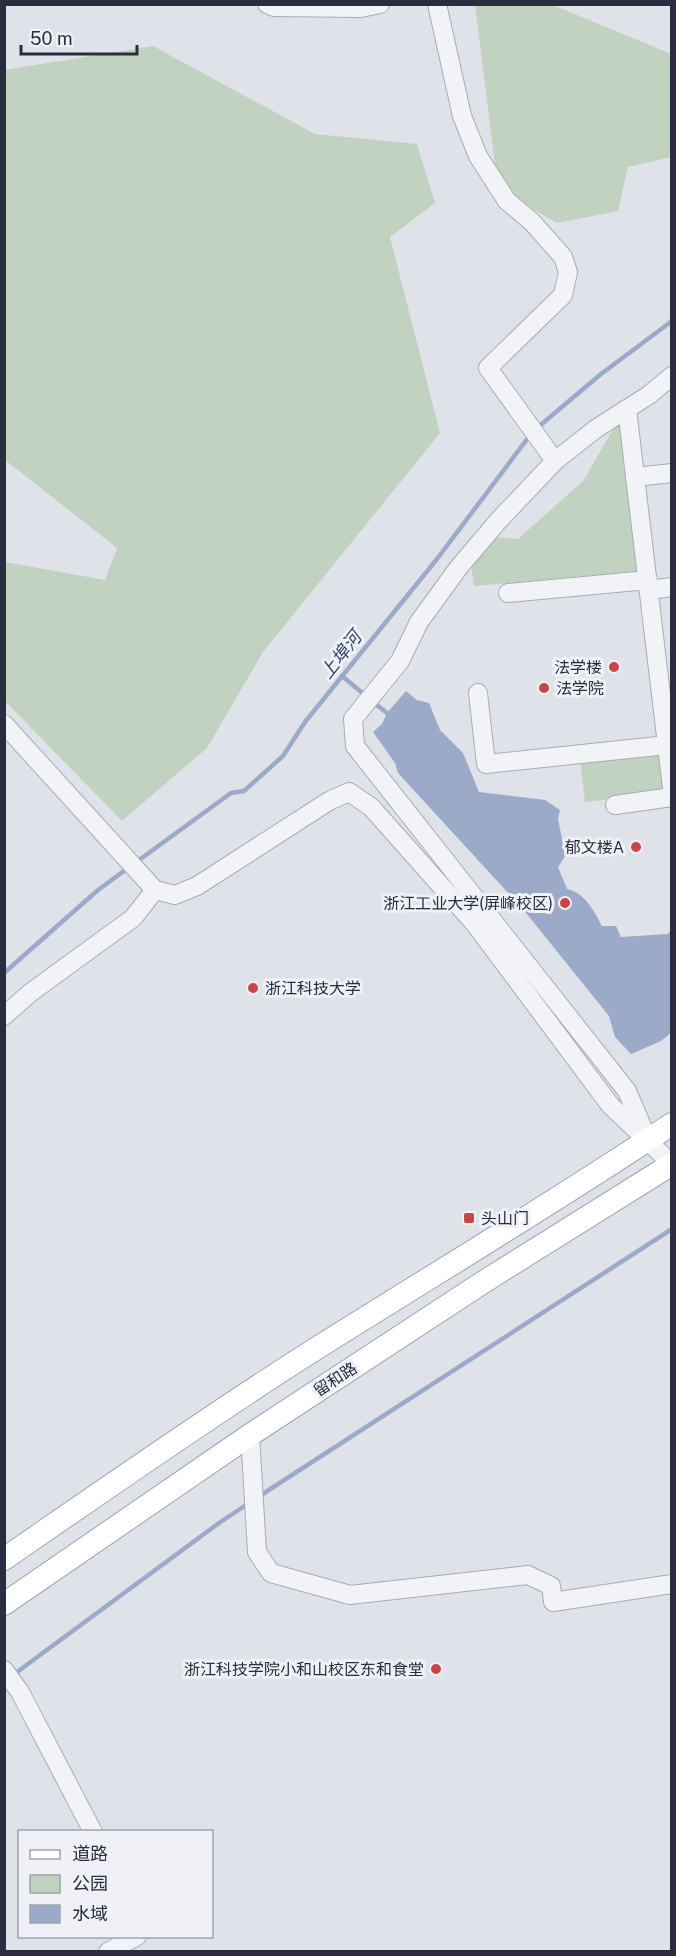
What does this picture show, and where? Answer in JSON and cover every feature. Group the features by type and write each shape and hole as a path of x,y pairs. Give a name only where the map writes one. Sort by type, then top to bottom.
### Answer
{"main road":[{"path":"4,1559 150,1458 305,1356 482,1247 672,1124"},
{"name":"留和路","path":"4,1604 250,1435 485,1281 672,1164"}],"street":[{"path":"267,4 274,7 361,8 380,4"},
{"path":"437,4 462,116 478,156 507,201 532,222 563,257 568,272 563,295 488,368 555,461"},
{"path":"648,1140 627,1090 356,746 353,719 400,661 419,622 459,567 499,520 555,461 597,429 649,395 672,376"},
{"path":"627,409 669,745 672,788"},
{"path":"635,477 672,473"},
{"path":"508,593 648,585 672,587"},
{"path":"478,693 486,764 669,745"},
{"path":"4,724 149,883 175,895 197,886 329,801 349,792 371,807 475,924 610,1105 672,1164"},
{"path":"615,805 672,797"},
{"path":"4,1016 30,993 133,918 149,883"},
{"path":"250,1435 257,1552 271,1573 350,1595 528,1575 551,1586 553,1602 672,1584"},
{"path":"8,1675 92,1830"},
{"path":"108,1952 133,1938"}],"green space":[{"path":"475,5 553,5 671,54 671,157 628,167 618,211 557,223 498,189"},
{"path":"153,46 315,134 417,144 435,203 390,237 440,433 263,652 207,748 122,821 5,701 5,562 105,580 117,548 5,460 4,70"},
{"path":"625,424 638,571 474,586 471,563 495,537 518,539 583,481 615,426"},
{"path":"663,749 668,793 585,802 580,758"}],"water":[{"path":"406,691 417,700 429,703 440,730 463,753 479,792 545,800 560,810 558,819 563,844 570,849 558,867 567,889 584,899 602,926 616,926 621,937 668,934 671,930 671,1033 661,1041 631,1054 615,1037 609,1016 522,908 398,773 395,763 373,732 382,724 387,713"}],"waterway":[{"name":"上埠河","path":"537,428 601,374 672,321"},
{"name":"上埠河","path":"135,863 231,793 244,791 283,756 305,722 437,559 531,434"},
{"path":"342,676 366,696"},
{"path":"373,702 387,713"},
{"name":"上埠河","path":"4,973 98,890 128,868"},
{"path":"258,1497 672,1229"},
{"path":"13,1675 249,1503"}],"place":[{"name":"法学楼","path":"614,667"},
{"name":"法学院","path":"544,688"},
{"name":"郁文楼A","path":"636,847"},
{"name":"浙江工业大学(屏峰校区)","path":"565,903"},
{"name":"浙江科技大学","path":"253,988"},
{"name":"头山门","path":"469,1218"},
{"name":"浙江科技学院小和山校区东和食堂","path":"436,1669"}]}
